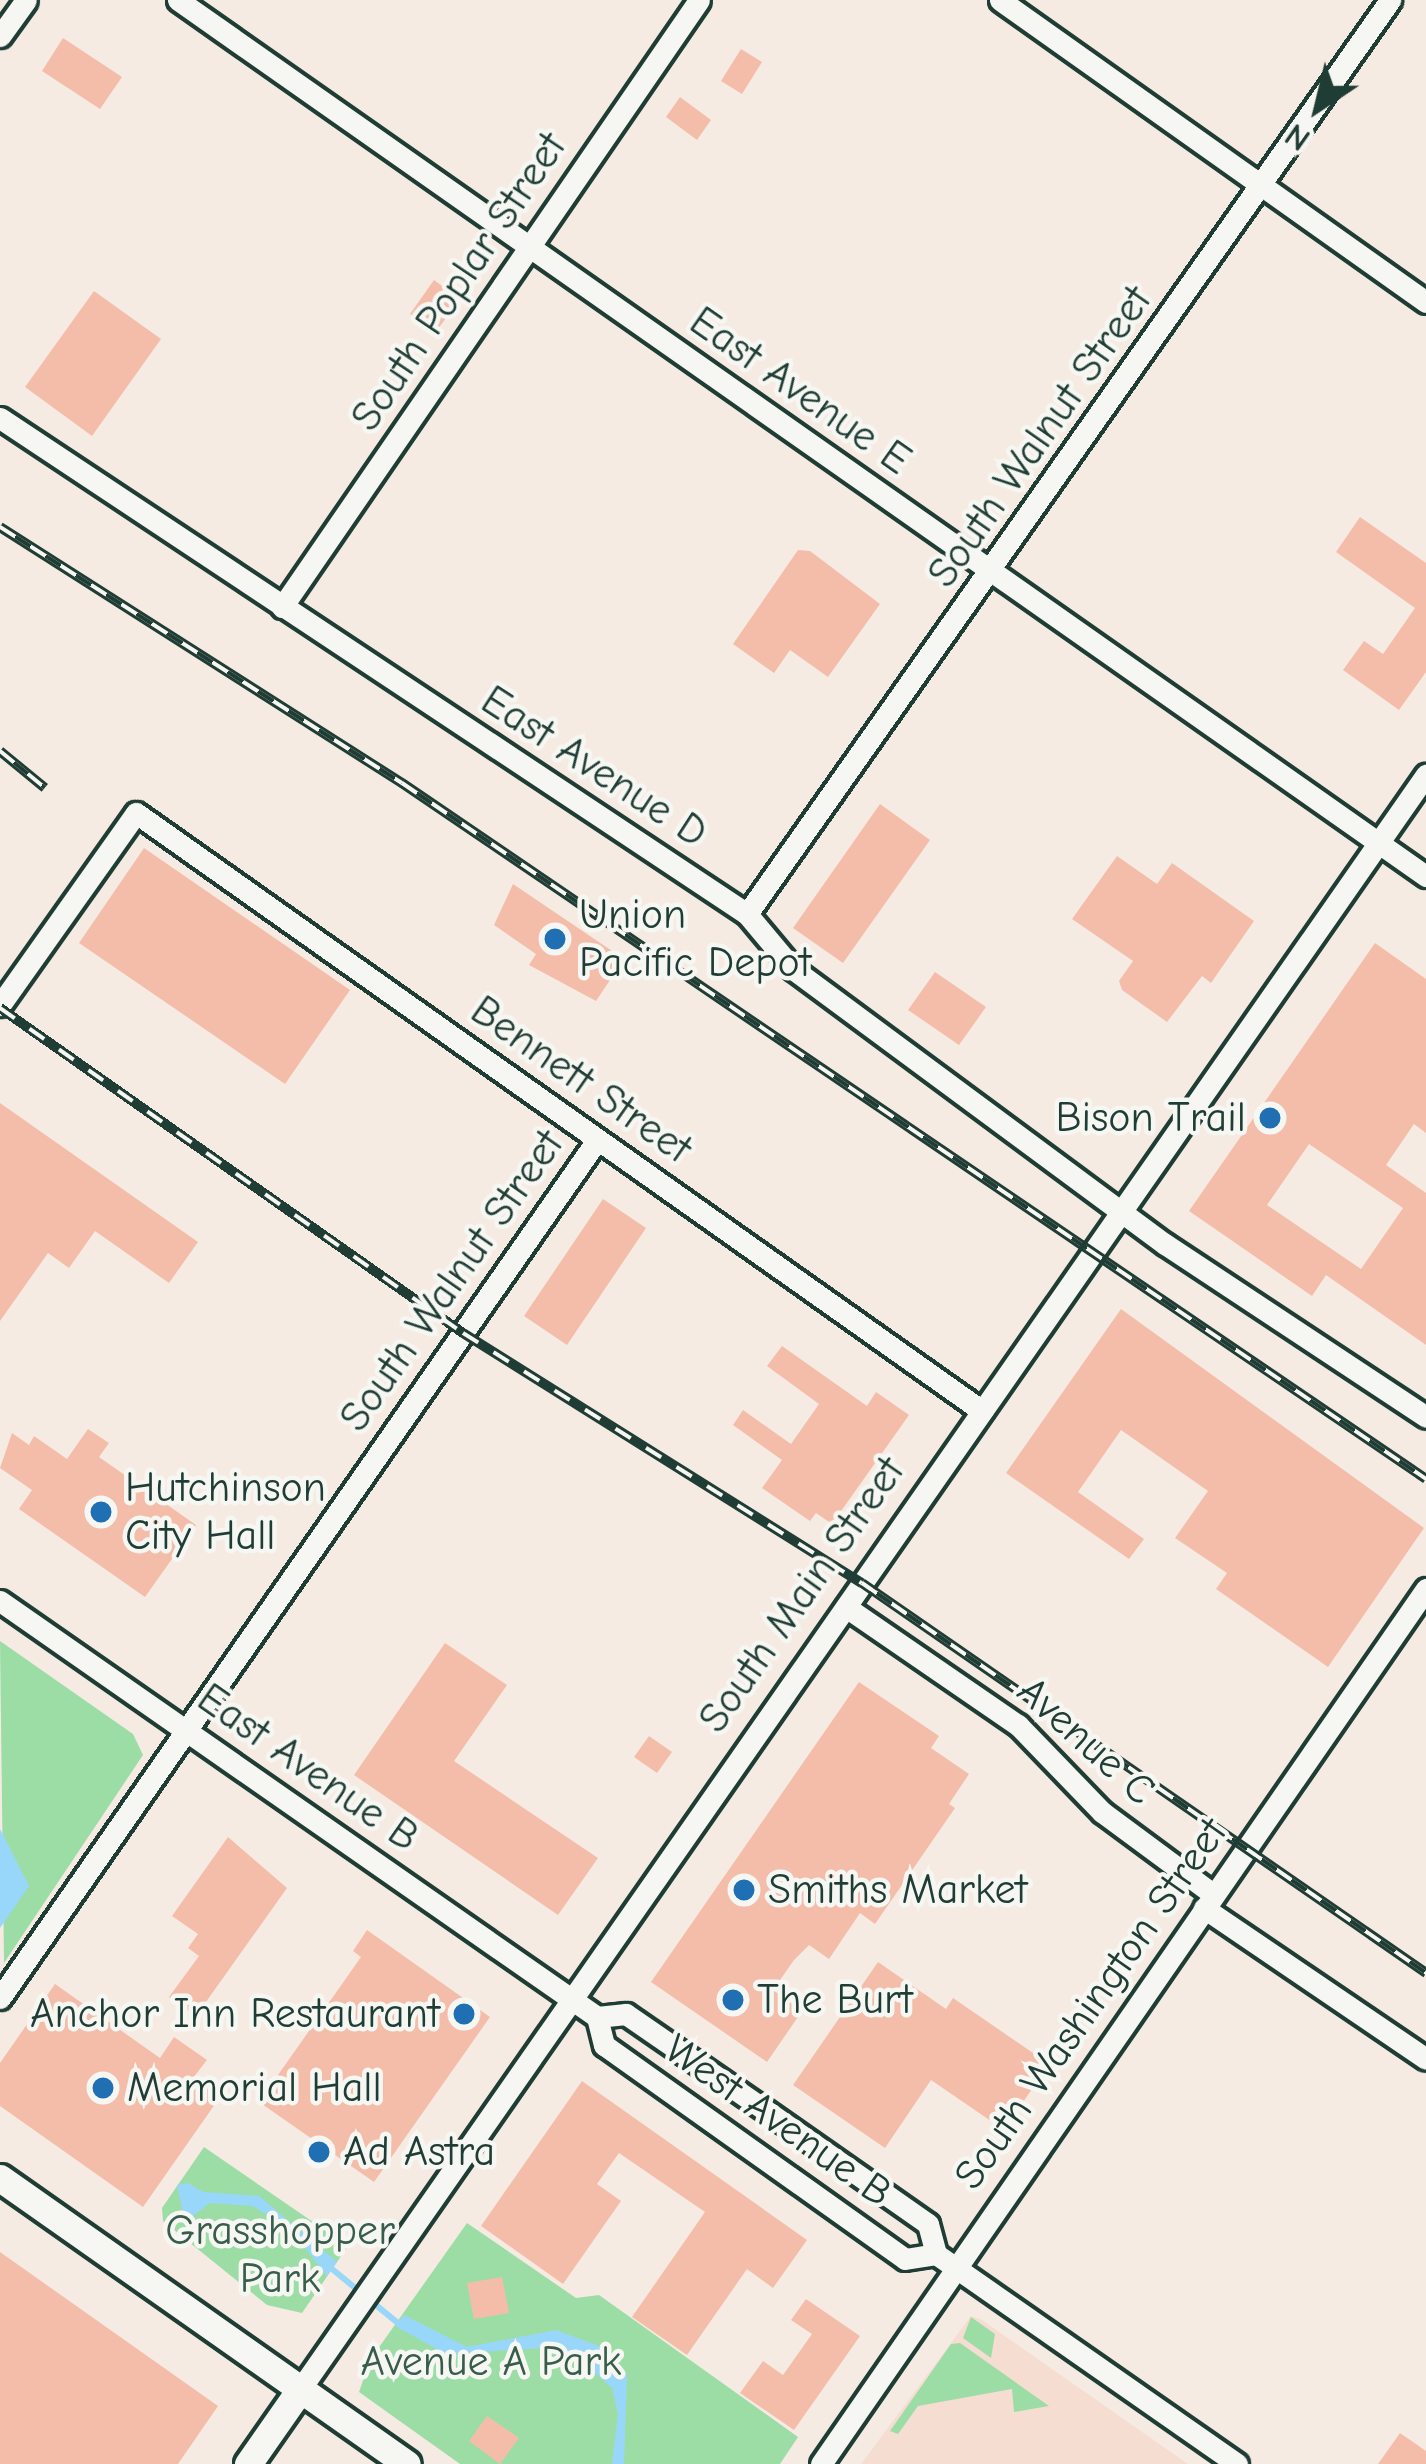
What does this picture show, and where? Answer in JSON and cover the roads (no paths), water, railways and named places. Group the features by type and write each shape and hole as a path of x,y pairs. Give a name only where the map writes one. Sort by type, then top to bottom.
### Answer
{"main road":[{"path":"0,2178 407,2464"},
{"name":"South Main Street","path":"248,2464 301,2388"}],"street":[{"path":"0,36 26,0"},
{"name":"East Avenue E","path":"178,0 1426,876"},
{"name":"South Poplar Street","path":"283,607 699,0"},
{"path":"1000,0 1426,302"},
{"name":"South Walnut Street","path":"746,914 993,574 1390,0"},
{"name":"East Avenue D","path":"0,418 746,914 793,969 1122,1210 1426,1417"},
{"name":"South Main Street","path":"301,2388 1426,775"},
{"name":"Bennett Street","path":"0,1005 136,813 982,1411"},
{"name":"South Walnut Street","path":"0,1998 597,1140"},
{"name":"South Washington Street","path":"821,2464 1426,1589"},
{"name":"East Avenue B","path":"0,1601 572,2000"},
{"name":"Avenue C","path":"846,1607 1018,1725 1102,1811 1209,1902 1426,2059"},
{"name":"West Avenue B","path":"572,2000 597,2017 626,2014 761,2107 928,2224 936,2254 1237,2464"},
{"name":"West Avenue B","path":"597,2017 604,2045 905,2259 936,2254"}],"water":[{"path":"0,1829 29,1886 0,1928"},
{"path":"188,2183 203,2192 259,2196 337,2262 327,2276 291,2230 253,2206 210,2203 185,2222 177,2185"},
{"path":"404,2315 467,2347 556,2330 607,2349 627,2376 624,2464 612,2464 618,2414 612,2388 582,2361 544,2348 445,2354 396,2326"}],"waterway":[{"path":"326,2264 404,2328"}],"railway":[{"path":"0,527 402,783 1426,1479"},
{"path":"0,751 45,788"},
{"path":"0,1008 463,1333 862,1583 1426,1973"}],"place":[{"name":"Union Pacific Depot","path":"555,939"},
{"name":"Bison Trail","path":"1270,1118"},
{"name":"Hutchinson City Hall","path":"101,1512"},
{"name":"Smiths Market","path":"744,1890"},
{"name":"The Burt","path":"733,2000"},
{"name":"Anchor Inn Restaurant","path":"464,2014"},
{"name":"Memorial Hall","path":"103,2088"},
{"name":"Ad Astra","path":"319,2152"}],"park label":[{"name":"Grasshopper Park","path":"280,2255"},
{"name":"Avenue A Park","path":"491,2362"}]}
